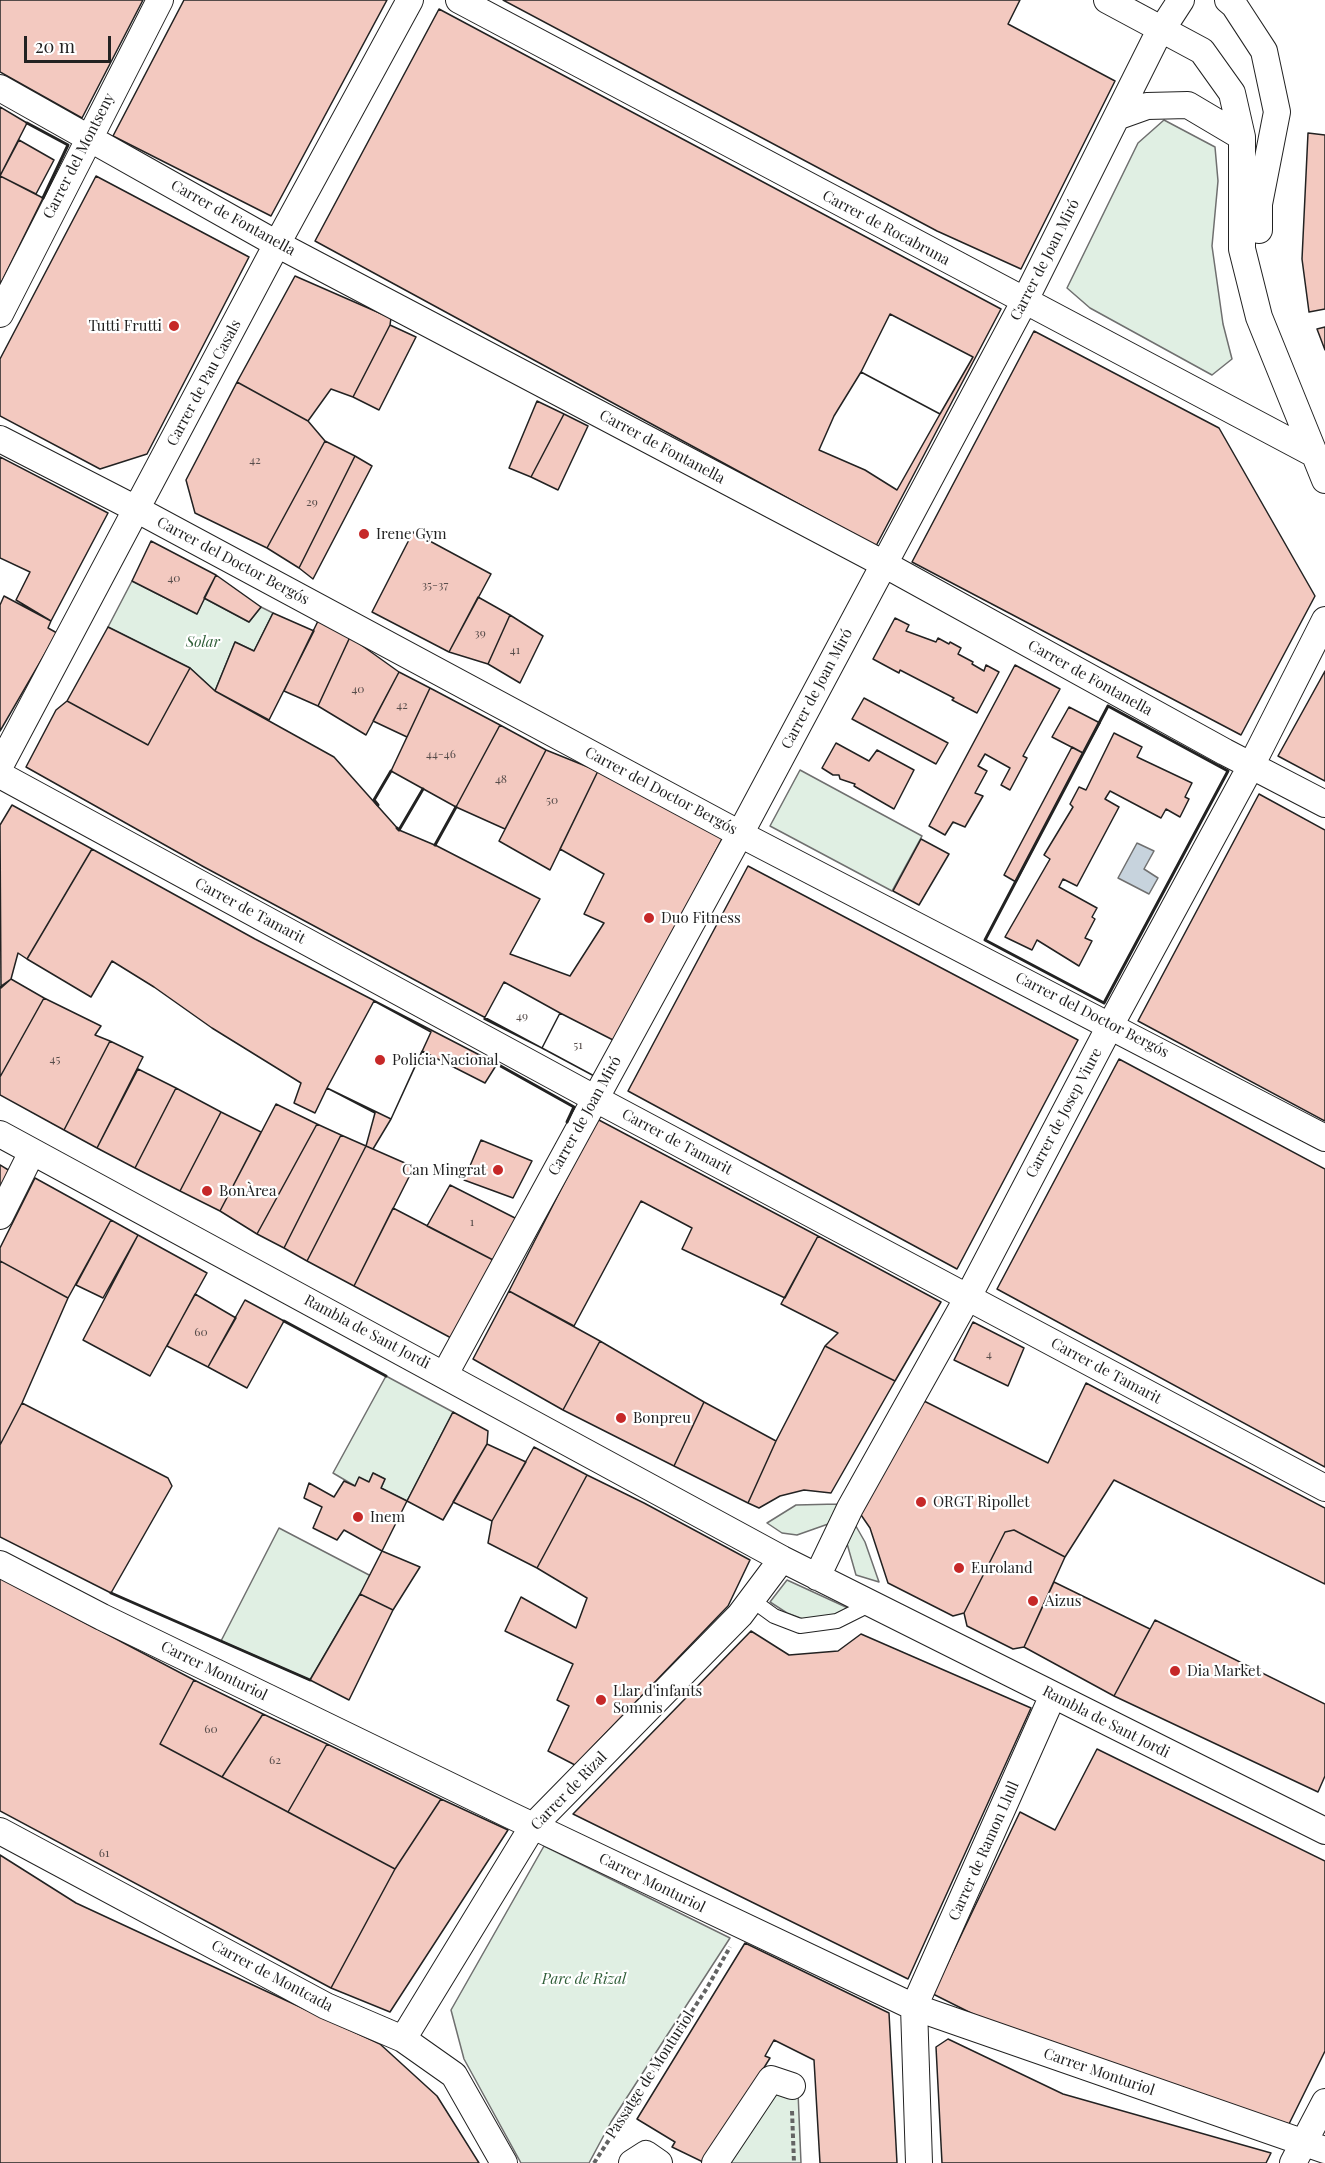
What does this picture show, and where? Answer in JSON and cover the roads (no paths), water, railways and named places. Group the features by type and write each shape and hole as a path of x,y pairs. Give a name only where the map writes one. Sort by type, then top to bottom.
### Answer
{"street":[{"name":"Carrer del Montseny","path":"0,314 88,136 160,0"},
{"name":"Carrer de Pau Casals","path":"0,766 138,510 277,244 410,0"},
{"name":"Carrer de Rocabruna","path":"459,0 1314,454"},
{"path":"1107,0 1202,51 1232,93 1242,137 1242,249 1259,317 1325,480"},
{"name":"Carrer de Joan Miró","path":"445,1374 740,834 1024,302 1161,29 1181,0"},
{"path":"1228,0 1234,5 1264,51 1277,112 1259,204 1259,317"},
{"name":"Carrer de Fontanella","path":"0,88 277,244 884,564 1251,766 1325,804"},
{"path":"1119,116 1147,106 1188,105 1242,137"},
{"name":"Carrer del Doctor Bergós","path":"0,439 138,510 740,834 1111,1024 1325,1137"},
{"name":"Carrer de Josep Viure","path":"817,1577 850,1508 968,1297 1111,1024 1251,766 1325,620"},
{"name":"Carrer de Tamarit","path":"0,775 594,1098 1325,1488"},
{"name":"Rambla de Sant Jordi","path":"0,1134 782,1559 1325,1831"},
{"path":"0,1216 32,1152"},
{"name":"Carrer de Rizal","path":"403,2039 533,1826 740,1615 782,1559"},
{"name":"Carrer Monturiol","path":"0,1564 113,1622 533,1826 914,2007 1307,2152"},
{"name":"Carrer de Ramon Llull","path":"914,2007 1053,1695"},
{"name":"Carrer de Montcada","path":"0,1831 327,2006 403,2039 454,2075 504,2163"},
{"path":"914,2007 919,2163"},
{"path":"715,2163 771,2079 792,2086"},
{"path":"1307,2152 1325,2102"}],"lane":[{"path":"752,1600 774,1616 800,1626 837,1621 880,1608"}],"place":[{"name":"Tutti Frutti","path":"174,326"},
{"name":"Irene Gym","path":"364,534"},
{"name":"Duo Fitness","path":"649,918"},
{"name":"Policia Nacional","path":"380,1060"},
{"name":"Can Mingrat","path":"498,1170"},
{"name":"BonÀrea","path":"207,1191"},
{"name":"Bonpreu","path":"621,1418"},
{"name":"ORGT Ripollet","path":"921,1502"},
{"name":"Inem","path":"358,1517"},
{"name":"Euroland","path":"959,1568"},
{"name":"Aizus","path":"1033,1601"},
{"name":"Dia Market","path":"1175,1671"},
{"name":"Llar d'infants Somnis","path":"601,1700"}],"park label":[{"name":"Solar","path":"203,642"},
{"name":"Parc de Rizal","path":"584,1979"}]}
